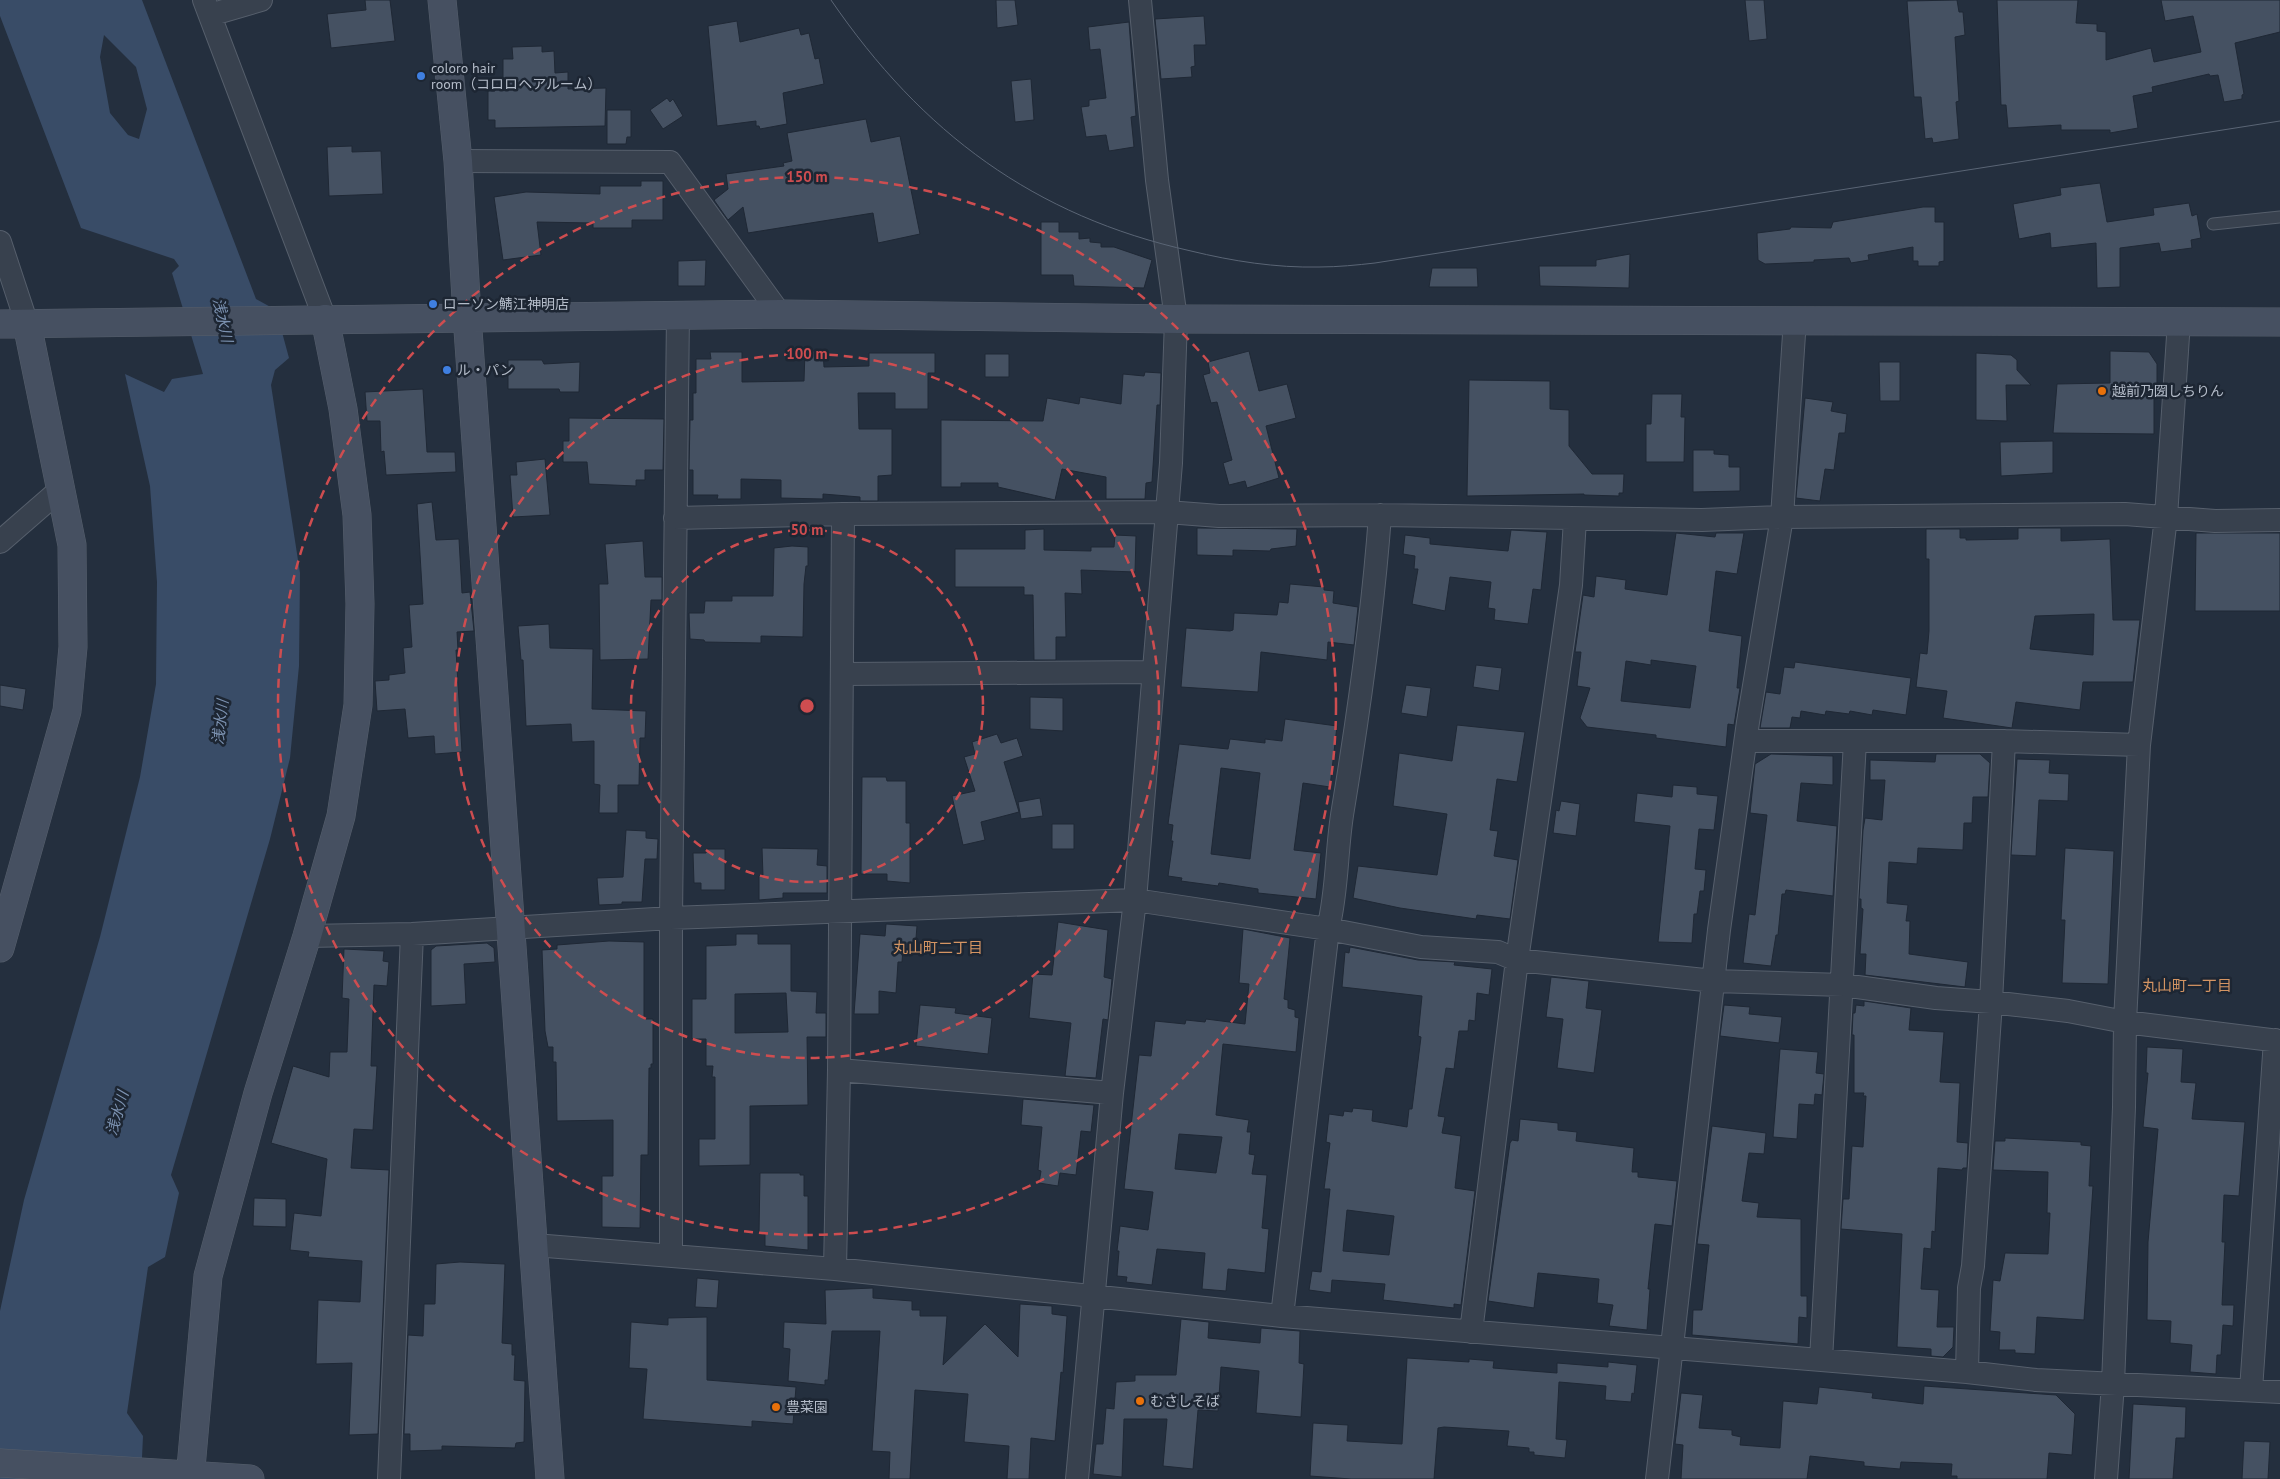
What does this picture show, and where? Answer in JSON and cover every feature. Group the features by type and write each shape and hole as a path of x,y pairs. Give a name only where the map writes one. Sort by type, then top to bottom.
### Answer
{"street":[{"path":"190,1477 208,1276 258,1093 307,936 341,816 358,705 360,604 357,515 343,409 325,319 207,7 261,0"},
{"path":"442,0 458,161 467,316 550,1479"},
{"path":"1077,1479 1112,1093 1135,900 1152,672 1171,463 1176,319 1157,180 1140,0"},
{"path":"458,161 670,162 780,314"},
{"path":"0,242 25,324 62,488 72,545 73,647 67,711 0,948"},
{"path":"25,324 678,314 1176,319 1796,319 2280,322"},
{"path":"671,1256 671,918 678,314"},
{"path":"1657,1479 1719,930 1746,741 1782,517 1796,319"},
{"path":"2106,1479 2113,1384 2124,1107 2125,1022 2139,746 2166,517 2179,321"},
{"path":"0,542 62,488"},
{"path":"675,518 843,514 1168,512 1219,516 1380,515 1702,520 1782,517 2125,514 2215,521 2280,520"},
{"path":"836,1269 843,514"},
{"path":"1282,1316 1328,929 1334,908 1343,810 1352,764 1376,567 1380,515"},
{"path":"1471,1332 1518,960 1570,585 1575,519"},
{"path":"843,674 1152,672"},
{"path":"1746,741 2004,741 2139,746"},
{"path":"1822,1360 1855,741"},
{"path":"1967,1372 1969,1288 1973,1266 1991,1002 2004,741"},
{"path":"307,936 412,934 671,918 1135,900 1328,929 1421,947 1498,952 1518,960 1714,981 1843,985 1936,998 2068,1011 2125,1022 2278,1040 2251,1390"},
{"path":"389,1479 412,934"},
{"path":"839,1070 1112,1093"},
{"path":"534,1245 836,1269 1282,1316 1967,1372 2036,1380 2280,1392"},
{"path":"0,1463 190,1477 250,1479"}],"lane":[{"path":"2213,224 2280,217"}],"water":[{"name":"浅水川","path":"0,0 142,0 256,299 276,310 289,358 275,370 271,385 300,573 299,666 290,758 270,839 171,1175 179,1193 165,1257 148,1267 127,1413 143,1436 141,1479 0,1479 0,1311 24,1200 100,937 140,777 156,684 157,582 150,486 125,374 164,392 172,379 203,374 172,273 179,266 174,259 81,228 0,16","holes":["104,35 136,67 147,109 139,139 128,135 110,113 100,57"]}],"building":[{"path":"365,0 390,0 395,41 331,48 327,14 366,10"},
{"path":"996,0 1015,0 1018,25 997,28"},
{"path":"1745,0 1764,0 1767,39 1749,41"},
{"path":"1957,0 1959,12 1963,12 1965,35 1955,37 1959,101 1956,102 1959,139 1933,143 1932,138 1925,139 1921,97 1914,97 1907,1"},
{"path":"1997,0 2078,0 2076,23 2097,24 2097,31 2106,32 2106,60 2151,48 2154,62 2201,52 2193,16 2165,21 2161,0 2280,0 2280,32 2235,43 2244,94 2242,99 2224,102 2218,75 2210,76 2209,74 2152,87 2153,92 2133,96 2138,128 2110,133 2110,130 2061,130 2061,125 2008,128 2006,105 2001,105"},
{"path":"1204,16 1206,45 1194,45 1195,66 1191,67 1192,77 1161,79 1155,19"},
{"path":"737,21 740,42 799,28 801,35 809,33 815,59 819,58 824,84 783,93 787,124 760,129 759,126 756,126 756,121 717,126 708,26"},
{"path":"1129,22 1136,116 1131,117 1134,147 1109,151 1106,135 1086,137 1081,107 1089,106 1089,100 1106,98 1100,49 1090,50 1088,27"},
{"path":"542,46 542,52 554,51 555,73 568,72 568,89 606,88 605,126 495,128 495,120 488,120 488,91 495,91 495,84 503,84 503,59 513,59 512,47"},
{"path":"1031,79 1034,120 1015,122 1011,81"},
{"path":"667,98 670,102 673,99 683,116 663,129 650,110"},
{"path":"607,110 631,110 631,137 627,137 626,144 607,144"},
{"path":"866,119 871,142 900,136 920,234 878,243 873,213 748,233 743,207 728,220 714,200 728,189 726,174 784,166 783,163 792,161 787,133"},
{"path":"352,146 352,152 381,151 383,194 329,196 327,147"},
{"path":"641,181 663,181 663,220 632,220 632,228 593,228 593,223 537,222 541,255 503,260 494,197 526,192 600,194 600,186 641,186"},
{"path":"2100,183 2107,222 2154,215 2153,208 2189,203 2192,216 2197,214 2201,238 2191,240 2192,248 2161,252 2159,243 2120,248 2120,287 2097,288 2096,243 2051,248 2050,233 2019,239 2013,204 2061,195 2060,188"},
{"path":"1923,207 1935,207 1935,222 1944,222 1944,261 1939,262 1939,266 1918,266 1918,261 1913,261 1913,247 1868,255 1869,260 1851,263 1849,258 1765,264 1758,260 1757,233 1790,229 1791,227 1831,228 1833,222"},
{"path":"1041,222 1059,222 1059,232 1079,232 1079,239 1090,238 1090,242 1101,243 1101,247 1114,247 1152,260 1144,288 1074,286 1073,275 1041,275"},
{"path":"1630,254 1629,288 1540,286 1539,266 1596,266 1596,260"},
{"path":"706,260 705,286 678,286 678,261"},
{"path":"1432,268 1477,268 1478,287 1429,287"},
{"path":"805,351 823,351 824,367 869,366 869,353 935,353 935,373 928,373 928,409 895,409 895,393 858,393 859,429 892,429 892,475 878,476 878,501 860,501 860,497 823,494 823,499 781,498 781,480 741,479 741,499 717,499 718,495 693,495 693,470 689,470 690,420 693,420 693,393 696,393 696,359 711,359 710,352 742,352 742,382 804,381"},
{"path":"1249,351 1259,391 1287,384 1296,418 1266,426 1279,478 1247,488 1245,481 1229,485 1223,463 1232,460 1217,402 1211,403 1203,375 1210,373 1208,362"},
{"path":"2110,351 2149,352 2157,364 2157,389 2154,389 2154,434 2053,433 2057,384 2110,383"},
{"path":"1976,353 2011,355 2017,360 2017,370 2031,385 2006,385 2007,421 1976,420"},
{"path":"985,354 1009,354 1009,377 985,377"},
{"path":"508,360 542,360 544,364 580,362 579,392 560,392 559,389 508,389"},
{"path":"1879,362 1900,362 1900,401 1880,401"},
{"path":"1145,372 1161,373 1160,405 1157,405 1152,482 1146,483 1145,499 1106,499 1106,477 1062,469 1055,500 998,487 998,483 961,483 961,487 941,487 941,420 1043,421 1047,398 1079,404 1080,397 1121,404 1123,374 1144,376"},
{"path":"1469,380 1550,381 1550,409 1569,410 1569,446 1592,474 1624,474 1623,493 1619,493 1619,496 1584,494 1467,496"},
{"path":"423,389 427,452 455,452 456,472 386,475 384,451 381,452 380,421 367,421 365,392"},
{"path":"1652,394 1682,394 1681,417 1685,417 1684,462 1646,462 1646,424 1651,424"},
{"path":"1805,398 1833,402 1831,411 1847,414 1845,433 1839,433 1834,470 1825,469 1820,501 1796,498"},
{"path":"569,418 664,419 663,470 645,470 645,480 636,480 636,486 589,484 587,462 563,462 563,441 569,441"},
{"path":"2053,441 2053,473 2001,476 2000,442"},
{"path":"1693,450 1714,450 1714,454 1729,455 1729,467 1740,467 1740,491 1693,492"},
{"path":"545,459 550,515 513,517 510,475 517,475 516,462"},
{"path":"432,502 436,540 459,539 462,593 470,592 474,631 457,632 458,650 456,650 462,752 435,754 434,736 408,738 405,709 377,711 375,681 389,680 389,675 405,673 403,648 412,647 409,605 423,604 417,504"},
{"path":"1197,528 1297,529 1296,546 1271,549 1270,551 1233,550 1233,556 1197,555"},
{"path":"2018,528 2061,528 2061,541 2110,539 2113,620 2140,620 2133,682 2083,682 2080,710 2016,702 2012,728 1943,718 1947,691 1916,687 1920,653 1927,654 1929,631 1929,559 1926,559 1926,529 1960,529 1960,538 1966,538 1966,540 2018,539","holes":["2094,614 2093,655 2030,649 2035,616"]},
{"path":"1044,529 1044,550 1091,551 1091,547 1114,547 1115,535 1136,536 1135,572 1081,570 1082,594 1065,593 1066,637 1056,637 1056,660 1034,660 1033,595 1024,595 1024,587 955,587 955,549 1025,549 1025,530"},
{"path":"1511,530 1547,532 1541,590 1533,589 1528,624 1494,620 1495,609 1488,608 1491,582 1450,577 1445,611 1412,604 1418,569 1414,569 1415,556 1403,554 1405,535 1430,538 1430,544 1508,551"},
{"path":"1676,533 1715,537 1716,533 1744,533 1737,574 1716,571 1709,631 1742,636 1737,688 1740,688 1734,725 1728,724 1726,747 1656,738 1656,735 1587,727 1580,718 1590,688 1577,686 1581,652 1575,652 1583,595 1594,597 1596,576 1626,580 1625,589 1667,595","holes":["1651,660 1696,666 1690,708 1621,701 1626,661 1651,665"]},
{"path":"2196,533 2280,533 2280,611 2195,611"},
{"path":"643,541 645,577 662,577 662,600 651,600 648,659 600,660 599,584 608,584 605,544"},
{"path":"808,547 808,566 806,566 804,584 803,637 761,636 761,643 705,642 704,640 690,639 689,613 704,613 705,601 732,601 732,596 773,596 774,548"},
{"path":"1290,584 1324,587 1324,590 1334,591 1333,603 1358,607 1354,645 1328,642 1327,660 1261,652 1258,692 1181,687 1186,628 1230,631 1233,630 1234,613 1277,615 1279,602 1288,603"},
{"path":"549,624 550,648 593,649 592,709 646,711 645,738 640,738 639,785 618,785 618,813 599,813 600,785 594,784 594,741 572,742 571,724 526,726 523,660 521,660 518,626"},
{"path":"1795,662 1911,678 1906,715 1873,710 1872,715 1850,711 1849,714 1826,711 1825,715 1801,711 1800,718 1792,717 1790,728 1760,728 1766,692 1780,694 1784,667 1794,668"},
{"path":"1476,665 1502,668 1499,691 1473,687"},
{"path":"0,685 26,689 23,710 0,706"},
{"path":"1406,685 1431,688 1427,717 1401,713"},
{"path":"1030,697 1063,698 1063,731 1030,729"},
{"path":"1285,719 1337,726 1330,787 1303,783 1294,850 1321,853 1316,899 1258,893 1258,889 1219,883 1218,886 1181,881 1182,878 1168,876 1173,841 1171,841 1173,825 1168,824 1179,744 1228,749 1230,739 1265,743 1265,739 1282,741","holes":["1221,768 1260,773 1250,859 1211,854"]},
{"path":"1457,725 1525,732 1517,782 1497,779 1490,830 1498,831 1494,856 1518,860 1510,919 1477,915 1476,919 1400,908 1353,898 1358,866 1437,875 1447,814 1393,806 1399,753 1452,761"},
{"path":"997,734 1001,743 1017,738 1023,756 1004,762 1019,812 981,822 985,840 963,845 952,796 975,791 964,757 975,754 972,742"},
{"path":"1771,754 1833,756 1833,785 1801,783 1797,821 1837,826 1833,896 1786,890 1785,894 1782,894 1778,935 1776,935 1771,966 1743,963 1749,914 1755,915 1767,815 1750,813 1755,764"},
{"path":"1936,754 1980,754 1990,763 1988,797 1973,797 1972,823 1964,823 1963,850 1918,848 1917,864 1889,862 1887,903 1908,905 1906,921 1910,921 1909,954 1968,962 1965,987 1865,975 1866,954 1860,954 1863,909 1861,908 1861,899 1859,899 1863,830 1865,818 1882,820 1885,780 1870,780 1870,760 1935,762"},
{"path":"2017,759 2050,760 2049,773 2069,774 2068,801 2039,800 2036,856 2011,855"},
{"path":"862,777 886,777 887,781 906,781 906,823 910,823 910,883 887,881 887,874 861,874"},
{"path":"1673,785 1697,787 1697,794 1718,796 1714,830 1699,829 1695,869 1706,870 1704,891 1700,891 1697,914 1694,914 1692,943 1658,942 1670,826 1634,822 1637,793 1672,797"},
{"path":"1040,798 1043,816 1021,819 1018,802"},
{"path":"1561,801 1580,804 1576,836 1553,833 1556,810 1559,811"},
{"path":"1052,824 1074,824 1074,849 1052,849"},
{"path":"626,830 646,831 646,838 658,839 657,859 645,859 642,902 599,905 597,878 623,877"},
{"path":"762,848 818,849 817,865 827,866 827,893 783,893 783,898 759,900 759,876 763,876"},
{"path":"2065,848 2114,851 2108,984 2062,983 2065,920 2061,920"},
{"path":"707,849 725,849 725,890 701,890 701,883 694,883 693,853 706,853"},
{"path":"1058,922 1108,930 1104,977 1112,979 1108,1020 1103,1019 1096,1078 1065,1076 1071,1023 1029,1018 1033,974 1052,975"},
{"path":"886,924 917,926 915,950 903,949 902,962 898,962 896,993 879,991 879,1014 854,1014 860,934 885,936"},
{"path":"1243,929 1290,938 1284,999 1288,1000 1288,1008 1295,1010 1295,1017 1299,1018 1296,1052 1223,1044 1216,1115 1249,1120 1247,1132 1251,1132 1249,1154 1255,1155 1252,1174 1267,1175 1262,1228 1269,1229 1265,1273 1228,1269 1226,1291 1202,1289 1205,1253 1157,1249 1152,1285 1126,1282 1127,1277 1117,1276 1120,1226 1148,1230 1153,1192 1124,1189 1139,1055 1151,1056 1155,1021 1185,1024 1186,1020 1205,1022 1206,1019 1245,1024 1249,984 1239,983","holes":["1179,1134 1222,1137 1216,1173 1175,1169"]},
{"path":"736,934 758,934 758,944 791,944 791,991 817,992 816,1013 826,1013 826,1037 807,1037 808,1105 750,1106 750,1165 699,1166 699,1139 715,1139 715,1077 712,1077 713,1066 706,1066 706,1039 692,1039 692,999 706,999 706,946 736,945","holes":["786,993 788,1032 735,1033 735,994"]},
{"path":"609,941 644,942 644,1019 653,1019 653,1064 649,1068 648,1155 641,1155 640,1228 602,1227 602,1176 613,1176 613,1120 557,1121 556,1062 553,1062 553,1047 548,1047 545,1031 542,950 557,949 557,945"},
{"path":"487,943 494,948 495,962 464,964 466,1004 431,1006 431,950 436,946"},
{"path":"1350,947 1418,960 1455,962 1454,965 1492,969 1489,995 1477,993 1475,1021 1469,1020 1468,1031 1459,1031 1454,1069 1446,1068 1438,1116 1445,1117 1442,1133 1461,1136 1455,1188 1475,1191 1461,1305 1454,1304 1454,1308 1383,1300 1385,1284 1332,1280 1331,1293 1309,1290 1312,1271 1321,1272 1330,1189 1324,1189 1330,1143 1326,1142 1329,1114 1343,1116 1344,1111 1352,1112 1353,1108 1373,1110 1372,1121 1407,1127 1409,1109 1412,1109 1421,1037 1418,1036 1422,996 1342,987 1345,952 1349,953","holes":["1347,1210 1394,1216 1389,1255 1343,1251"]},
{"path":"344,949 384,951 383,961 389,962 387,986 374,985 371,1066 377,1066 373,1130 354,1129 351,1168 389,1170 378,1434 349,1435 352,1363 316,1364 318,1300 360,1302 362,1261 308,1257 309,1252 290,1250 294,1213 321,1216 327,1159 271,1143 293,1066 329,1077 330,1052 347,1052 349,999 342,998"},
{"path":"1551,977 1589,981 1586,1008 1602,1010 1594,1073 1557,1068 1563,1019 1546,1017"},
{"path":"1864,1001 1911,1008 1909,1030 1944,1032 1940,1082 1960,1083 1957,1142 1968,1143 1967,1168 1962,1170 1938,1168 1935,1232 1932,1231 1931,1249 1924,1248 1921,1289 1939,1290 1937,1327 1954,1327 1953,1347 1943,1357 1931,1356 1931,1349 1897,1347 1902,1234 1841,1229 1843,1199 1849,1199 1852,1146 1863,1147 1866,1096 1863,1096 1864,1093 1854,1093 1854,1035 1852,1035 1853,1013 1855,1013 1856,1005 1864,1006"},
{"path":"920,1005 956,1008 955,1013 992,1018 988,1054 916,1046"},
{"path":"1724,1005 1750,1007 1749,1014 1782,1017 1779,1043 1720,1036"},
{"path":"2147,1047 2183,1049 2181,1082 2196,1083 2192,1119 2245,1122 2239,1196 2224,1195 2222,1242 2225,1242 2222,1305 2234,1305 2233,1326 2223,1325 2221,1355 2217,1355 2216,1374 2190,1372 2192,1345 2170,1343 2171,1321 2147,1320 2148,1242 2158,1129 2143,1127 2148,1073 2146,1073"},
{"path":"1780,1049 1818,1052 1816,1073 1824,1074 1822,1095 1815,1094 1814,1105 1799,1104 1797,1139 1773,1137"},
{"path":"1023,1099 1094,1105 1091,1132 1081,1131 1076,1175 1060,1173 1058,1186 1039,1183 1041,1171 1038,1170 1042,1127 1021,1125"},
{"path":"1520,1119 1558,1123 1558,1130 1577,1132 1576,1141 1634,1148 1632,1172 1638,1172 1638,1177 1677,1181 1672,1226 1655,1224 1648,1289 1650,1289 1647,1330 1609,1326 1613,1305 1597,1303 1599,1279 1538,1273 1534,1308 1488,1301 1510,1143 1512,1140 1518,1141"},
{"path":"1712,1126 1766,1133 1764,1154 1749,1153 1742,1201 1759,1203 1757,1217 1801,1219 1801,1296 1807,1296 1807,1318 1799,1317 1798,1344 1692,1335 1693,1310 1702,1310 1709,1245 1697,1244"},
{"path":"2005,1138 2081,1142 2081,1145 2091,1146 2089,1186 2093,1186 2084,1320 2037,1317 2035,1354 2015,1353 2015,1350 1999,1350 2000,1332 1990,1331 1993,1280 2000,1281 2005,1253 2048,1254 2050,1213 2047,1213 2048,1172 1993,1170 1995,1141 2005,1141"},
{"path":"760,1173 800,1173 800,1175 804,1175 804,1196 808,1196 808,1250 765,1246 765,1234 759,1233"},
{"path":"254,1198 286,1199 286,1227 253,1226"},
{"path":"460,1262 505,1264 502,1343 512,1344 512,1355 515,1355 514,1380 525,1381 524,1442 516,1443 515,1448 442,1446 442,1450 410,1451 410,1434 404,1434 408,1335 423,1336 424,1304 435,1304 436,1264"},
{"path":"697,1278 719,1280 717,1308 695,1307"},
{"path":"873,1288 873,1298 912,1301 912,1310 920,1310 920,1316 947,1316 943,1365 985,1324 1018,1357 1020,1304 1052,1306 1052,1314 1067,1316 1055,1441 1031,1438 1029,1479 1007,1479 1009,1446 964,1442 968,1394 915,1390 910,1479 889,1479 890,1452 872,1451 880,1331 832,1331 828,1380 825,1380 825,1385 788,1381 790,1349 783,1348 784,1322 826,1324 825,1290"},
{"path":"707,1317 707,1380 796,1387 793,1424 752,1421 752,1427 643,1419 647,1369 629,1368 631,1322 668,1325 668,1318"},
{"path":"1181,1319 1209,1322 1208,1338 1260,1343 1261,1328 1300,1331 1299,1363 1304,1364 1301,1417 1256,1413 1259,1371 1221,1367 1218,1411 1198,1410 1193,1469 1163,1466 1167,1419 1124,1419 1122,1477 1093,1474 1096,1444 1103,1444 1106,1408 1114,1409 1116,1382 1135,1381 1135,1375 1176,1375"},
{"path":"1407,1358 1469,1362 1469,1359 1494,1361 1493,1368 1557,1373 1557,1363 1608,1367 1608,1362 1637,1365 1634,1394 1632,1393 1631,1402 1605,1400 1606,1386 1559,1382 1556,1439 1567,1440 1565,1458 1534,1455 1534,1452 1529,1452 1529,1448 1507,1446 1509,1431 1444,1427 1438,1428 1434,1479 1351,1479 1310,1476 1313,1423 1348,1425 1347,1441 1402,1444"},
{"path":"1924,1386 2056,1395 2075,1414 2072,1455 2049,1453 2047,1479 1957,1479 1957,1476 1951,1476 1952,1464 1901,1462 1900,1469 1864,1466 1864,1462 1810,1456 1807,1479 1681,1479 1683,1445 1675,1444 1681,1393 1703,1395 1699,1428 1732,1430 1732,1435 1741,1437 1740,1445 1780,1448 1783,1401 1817,1404 1819,1387 1873,1393 1872,1398 1923,1404"},
{"path":"2133,1404 2186,1407 2185,1438 2176,1438 2173,1479 2129,1479"},
{"path":"2244,1441 2270,1442 2268,1479 2242,1479"}],"tram line":[{"path":"831,0 866,48 904,90 944,129 986,162 1032,191 1081,216 1134,236 1207,255 1270,265 1326,267 1375,263 2280,121"}],"place":[{"name":"coloro hair room（コロロヘアルーム）","path":"421,76"},
{"name":"ローソン鯖江神明店","path":"433,304"},
{"name":"ル・パン","path":"447,370"},
{"name":"越前乃圀しちりん","path":"2102,391"},
{"name":"むさしそば","path":"1140,1401"},
{"name":"豊菜園","path":"776,1407"}],"district":[{"name":"丸山町二丁目","path":"938,947"},
{"name":"丸山町一丁目","path":"2187,985"}]}
